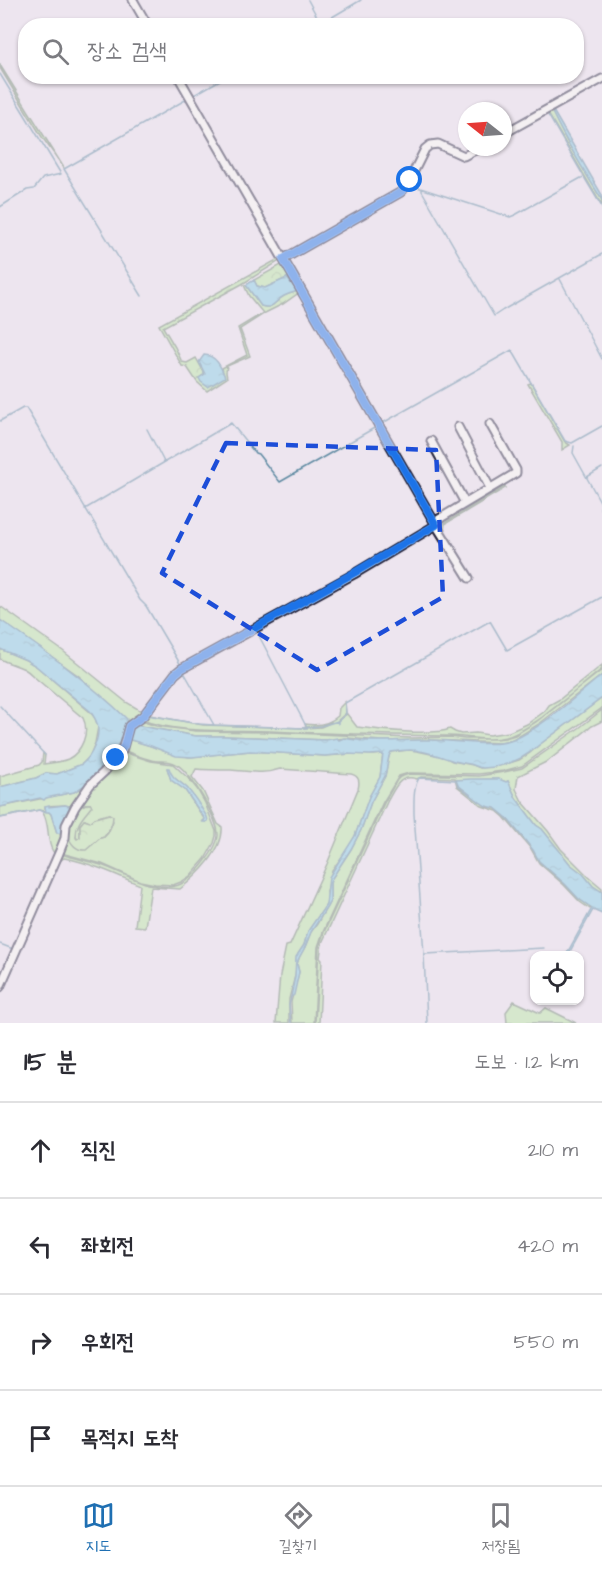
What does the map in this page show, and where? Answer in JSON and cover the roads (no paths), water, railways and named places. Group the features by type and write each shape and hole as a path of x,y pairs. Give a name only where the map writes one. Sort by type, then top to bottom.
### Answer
{"street":[{"path":"133,0 143,18"},
{"path":"512,129 602,79"},
{"path":"183,84 436,525 469,578"},
{"path":"283,259 401,192 429,144 438,144 458,153"},
{"path":"0,987 59,853 65,838 66,825 90,785 122,752 129,726 143,716 181,669 354,573 436,525 439,519 516,473 490,424"},
{"path":"458,427 490,488"},
{"path":"431,441 465,503"}],"water":[{"path":"552,109 602,195 602,200 562,133"},
{"path":"287,278 296,290 295,292 284,296 269,307 261,306 246,285 254,280 257,286 265,288"},
{"path":"204,355 215,359 225,377 208,387 199,378 205,374 199,362"},
{"path":"0,620 82,679 127,719 124,738 113,750 101,774 74,792 44,800 40,798 0,807 0,787 36,778 46,773 57,774 82,764 95,745 98,729 96,720 90,711 36,666 0,649"},
{"path":"602,675 602,698 533,750 514,761 481,768 421,751 391,752 385,776 371,802 361,830 332,878 330,901 311,932 299,958 297,964 299,972 294,995 291,997 296,957 304,945 308,931 326,905 329,877 355,836 369,797 380,777 383,754 325,756 250,751 192,757 176,756 127,739 134,725 196,736 326,740 344,738 376,741 431,740 484,744 505,742 536,727"},
{"path":"167,768 174,778 191,792 208,821 203,822 205,819 185,790 171,780"},
{"path":"499,779 508,781 516,798 536,825 542,829 570,864 602,892 602,914 593,910 570,951 568,951 592,908 579,899 539,861 533,850 506,817 495,808 480,802 458,785 456,780"},
{"path":"49,805 49,807 65,805 73,807 63,834 57,833 51,814 46,812 45,806"}],"waterway":[{"path":"308,0 318,18"},
{"path":"331,18 361,0"},
{"path":"0,74 61,174 43,178 34,189 27,190 0,207"},
{"path":"194,95 213,84"},
{"path":"142,296 64,169 187,99"},
{"path":"547,113 583,175"},
{"path":"411,185 510,217 584,177 602,207"},
{"path":"422,189 494,316 602,254"},
{"path":"560,279 602,359"},
{"path":"381,424 512,350 565,441 572,443 602,426"},
{"path":"0,421 26,408 182,667"},
{"path":"85,509 231,423 280,482 376,427"},
{"path":"147,429 164,462"},
{"path":"574,446 573,453 602,505"},
{"path":"587,477 602,468"},
{"path":"602,507 600,508 602,512"},
{"path":"338,721 346,714 345,703 490,621 507,650 602,597"},
{"path":"257,632 306,726"},
{"path":"184,672 214,725 304,728 338,721 338,724"},
{"path":"0,706 45,755"},
{"path":"147,715 213,725"},
{"path":"427,1023 414,814 415,791 419,778 456,780"},
{"path":"0,818 39,810 45,811"},
{"path":"0,944 13,949"},
{"path":"425,954 544,948"},
{"path":"291,997 289,1005 291,1023"}]}
